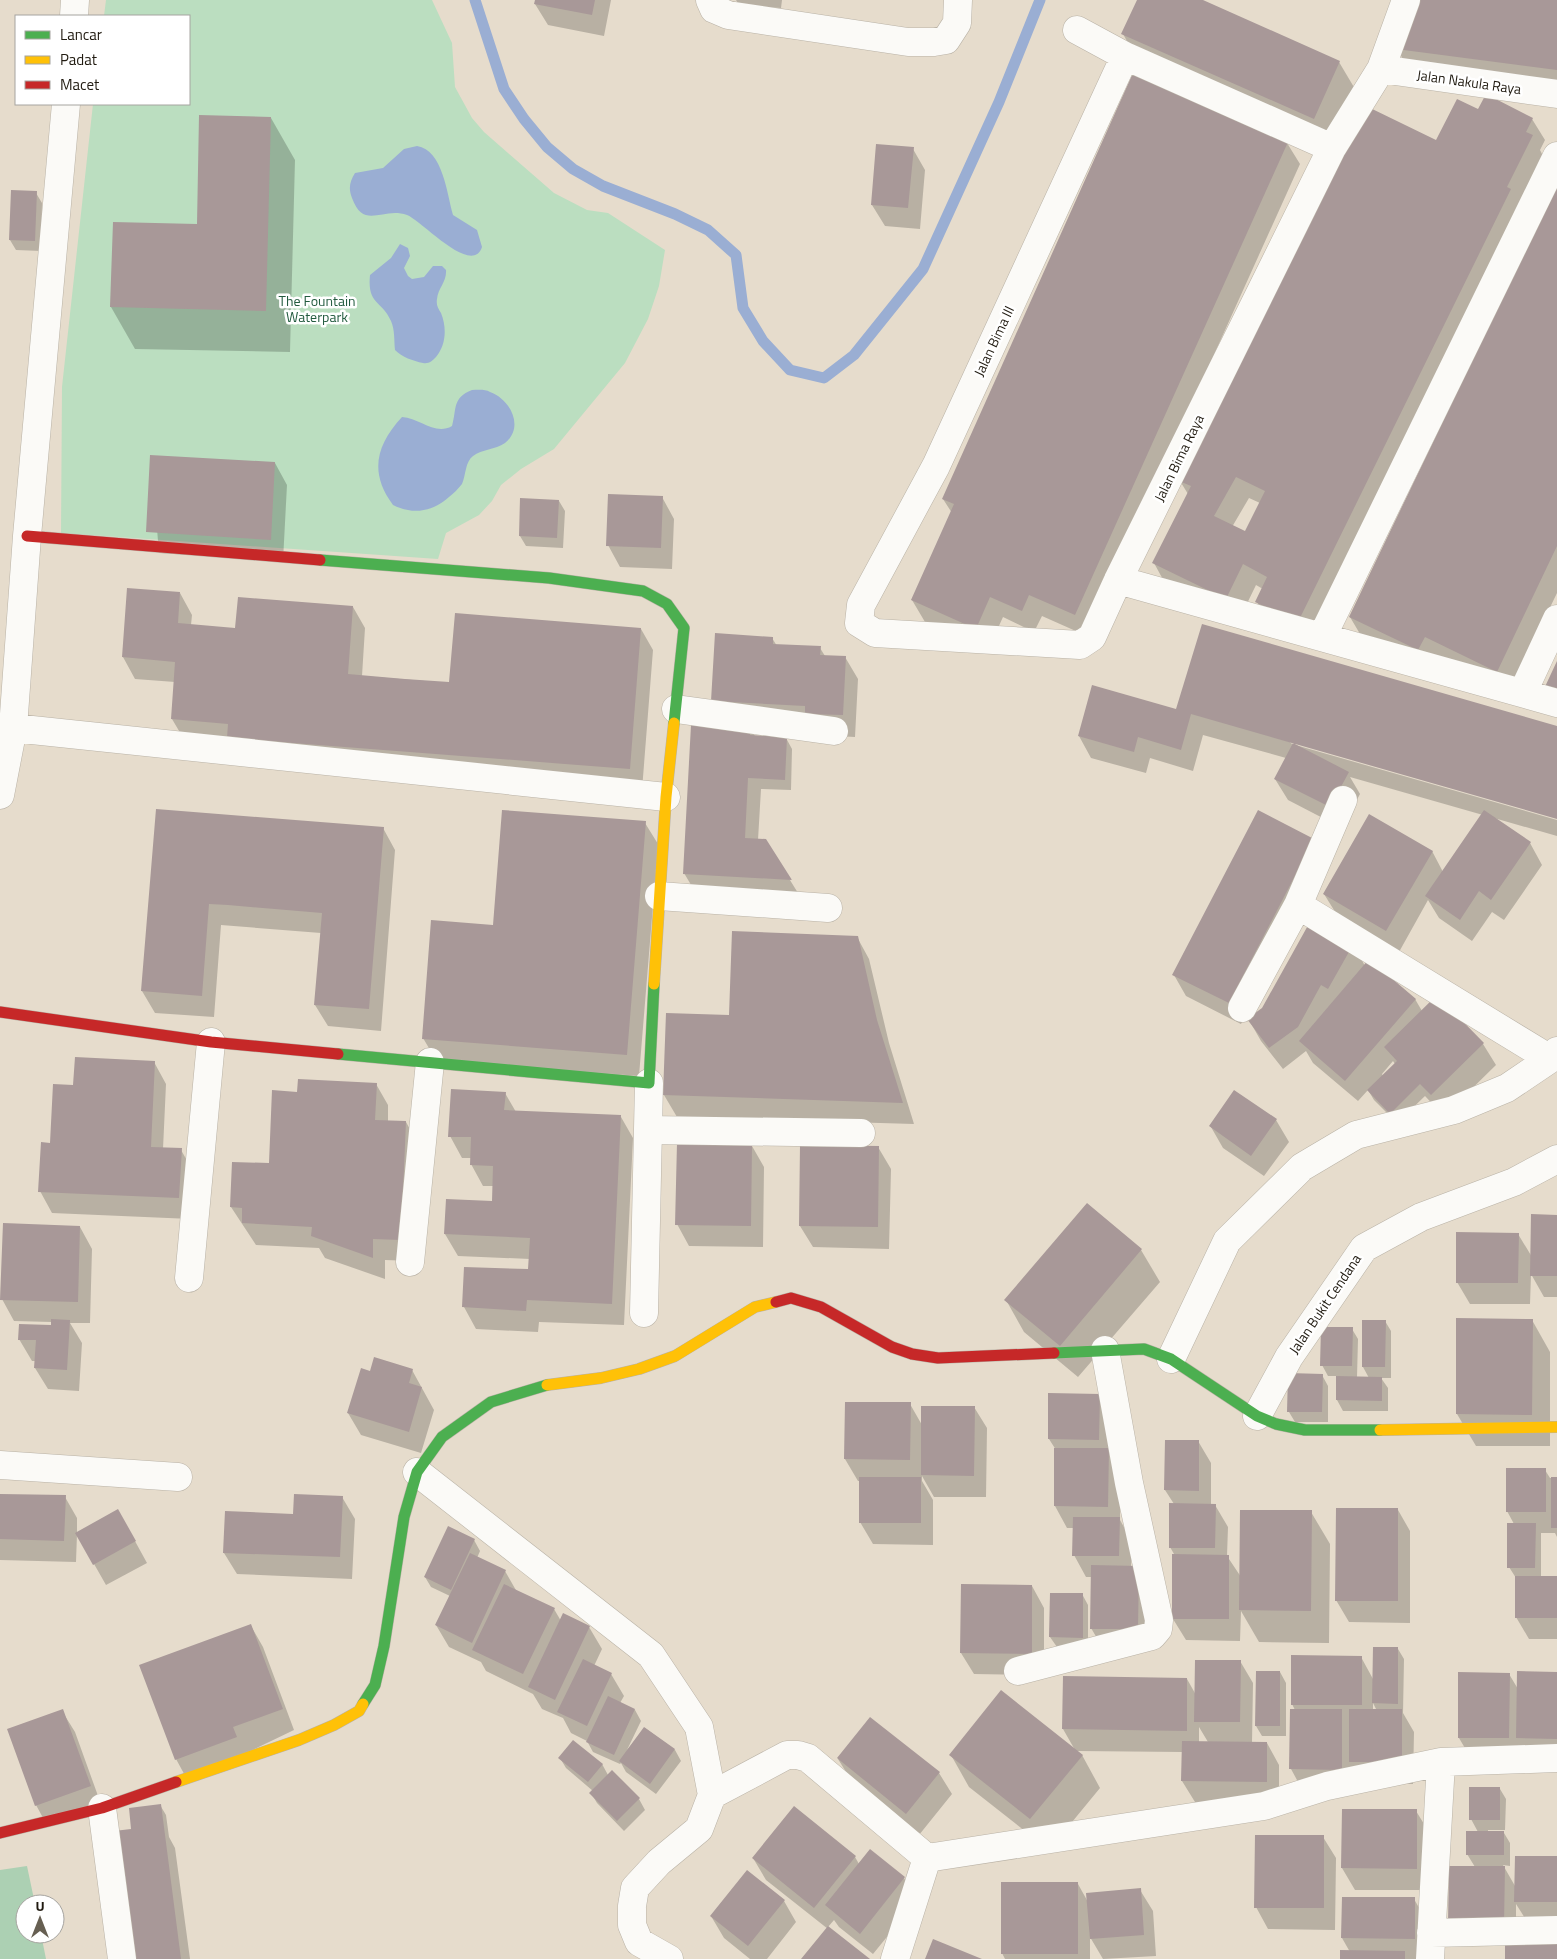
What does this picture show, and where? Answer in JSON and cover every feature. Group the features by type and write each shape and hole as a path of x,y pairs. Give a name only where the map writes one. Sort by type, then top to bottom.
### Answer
{"street":[{"path":"74,15 75,0"},
{"path":"710,0 714,9 728,15 908,42 946,40 957,23 958,0"},
{"name":"Jalan Bima Raya","path":"859,623 875,633 1080,645 1092,637 1118,580 1332,148 1381,69 1406,0"},
{"path":"1077,30 1125,56 1332,148"},
{"name":"Jalan Bima III","path":"859,623 861,605 936,466 1125,56"},
{"name":"Jalan Nakula Raya","path":"1381,69 1557,94"},
{"path":"0,795 13,728 66,105"},
{"path":"1322,637 1557,156"},
{"path":"28,536 549,578 643,591 667,604 684,628 666,797 650,1046 644,1312"},
{"path":"1118,580 1557,703"},
{"path":"1523,692 1557,619"},
{"path":"676,709 834,731"},
{"path":"13,728 666,797"},
{"path":"1242,1008 1298,906 1343,800"},
{"path":"659,896 828,908"},
{"path":"1171,1359 1227,1241 1302,1166 1356,1136 1454,1110 1507,1088 1554,1055 1298,906"},
{"path":"0,1012 211,1042 649,1082"},
{"path":"190,1278 211,1042"},
{"path":"410,1262 430,1062"},
{"path":"648,1130 861,1133"},
{"name":"Jalan Bukit Cendana","path":"1257,1416 1289,1357 1364,1248 1421,1217 1514,1182 1557,1159"},
{"path":"0,1833 102,1808 299,1740 334,1726 358,1711 375,1685 384,1646 404,1517 417,1472 442,1437 491,1402 547,1385 601,1378 639,1369 675,1356 755,1307 791,1298 821,1307 892,1348 912,1354 938,1358 1144,1349 1171,1359 1257,1416 1276,1424 1305,1430 1557,1427"},
{"path":"1018,1670 1152,1636 1158,1628 1159,1620 1129,1483 1105,1350"},
{"path":"0,1465 178,1477"},
{"path":"417,1472 651,1655 699,1727 712,1795 699,1829 659,1862 635,1888 632,1925 639,1942 669,1959"},
{"path":"712,1795 786,1755 798,1754 808,1758 927,1858 1264,1806 1327,1786 1441,1762 1557,1758"},
{"path":"1441,1762 1431,1946 1557,1930"},
{"path":"102,1808 122,1959"},
{"path":"896,1959 927,1858"}],"green space":[{"name":"The Fountain Waterpark","path":"106,0 432,0 452,43 455,87 472,118 484,132 554,193 587,210 608,213 665,250 659,286 648,319 625,363 554,449 521,469 501,485 492,501 479,515 446,533 438,559 61,533 62,387 93,105 190,105 190,15 104,15"},
{"path":"27,1866 33,1894 15,1894 15,1944 43,1944 46,1959 0,1959 0,1870"}],"water":[{"path":"417,146 426,149 438,164 446,185 453,215 477,230 482,247 476,254 468,255 458,251 407,215 390,213 368,216 357,208 350,188 355,173 383,168 404,149"},
{"path":"400,244 408,248 410,256 404,268 412,279 424,277 433,266 442,266 446,270 437,301 444,325 444,342 436,357 427,363 408,358 395,350 391,321 371,292 370,275 391,258"},
{"path":"472,390 488,391 504,401 509,407 514,422 511,437 497,447 473,456 467,465 462,484 443,502 429,509 415,511 393,505 385,493 378,470 381,449 386,438 402,417 433,428 446,429 452,426 458,400 461,396"}],"building":[{"path":"535,0 595,0 592,15 534,4"},
{"path":"1137,0 1203,0 1340,61 1314,119 1121,34"},
{"path":"1410,0 1557,0 1557,70 1396,49"},
{"path":"1133,73 1288,142 1075,615 1029,595 1022,611 990,597 976,629 911,600 954,504 942,499"},
{"path":"1486,94 1533,118 1526,132 1533,135 1507,187 1511,189 1298,622 1255,602 1267,577 1243,564 1226,599 1152,563 1191,486 1179,481 1364,105 1436,140 1457,99 1478,109","holes":["1236,477 1265,491 1245,531 1214,516"]},
{"path":"199,115 271,117 266,311 110,307 113,222 197,224"},
{"path":"876,144 914,147 908,208 871,205"},
{"path":"1557,184 1557,546 1497,672 1425,637 1418,650 1349,617"},
{"path":"11,190 37,191 35,241 9,240"},
{"path":"150,455 275,462 271,540 146,532"},
{"path":"608,494 663,496 661,548 606,546"},
{"path":"520,498 559,500 557,538 519,536"},
{"path":"127,588 180,592 178,623 235,628 238,597 353,606 348,674 405,679 449,682 455,613 641,628 630,769 227,738 228,724 171,719 175,662 122,657"},
{"path":"1202,624 1557,726 1557,819 1191,714 1181,750 1138,737 1134,752 1078,736 1092,685 1176,709"},
{"path":"715,633 773,637 773,644 821,646 820,655 846,656 843,715 805,714 805,706 711,701"},
{"path":"1557,661 1557,695 1543,691"},
{"path":"691,725 751,728 750,735 787,737 785,780 748,778 745,838 766,839 792,880 683,874"},
{"path":"1293,743 1349,772 1330,807 1274,779"},
{"path":"156,809 384,827 369,1009 314,1005 322,913 228,905 209,904 202,996 141,991"},
{"path":"502,810 646,821 627,1055 422,1039 431,920 493,925"},
{"path":"1258,810 1314,839 1229,1003 1172,975"},
{"path":"1484,810 1531,842 1491,900 1479,891 1460,920 1425,896"},
{"path":"1369,814 1433,851 1386,931 1323,894"},
{"path":"1311,920 1354,943 1328,989 1321,985 1298,1027 1269,1048 1247,1019 1262,1008"},
{"path":"732,931 858,936 877,1020 903,1103 663,1095 666,1013 729,1015"},
{"path":"1369,959 1416,999 1345,1081 1299,1041"},
{"path":"1437,995 1484,1043 1431,1095 1420,1084 1390,1114 1367,1090 1397,1061 1384,1047"},
{"path":"75,1057 155,1061 151,1147 182,1148 179,1198 38,1192 41,1142 50,1143 53,1084 73,1085"},
{"path":"298,1079 377,1083 375,1120 406,1121 401,1240 373,1239 373,1258 311,1236 312,1227 242,1223 242,1208 230,1207 232,1162 269,1163 272,1090 297,1092"},
{"path":"451,1089 506,1092 504,1110 621,1115 612,1304 527,1300 526,1311 462,1307 464,1267 528,1269 530,1238 444,1234 446,1199 492,1201 493,1166 470,1165 471,1137 448,1137"},
{"path":"1234,1090 1277,1119 1251,1156 1209,1126"},
{"path":"677,1143 752,1145 751,1226 675,1225"},
{"path":"800,1145 879,1146 878,1227 799,1226"},
{"path":"1087,1203 1142,1249 1060,1346 1004,1300"},
{"path":"1531,1214 1557,1215 1557,1276 1530,1276"},
{"path":"3,1223 80,1226 78,1302 0,1300"},
{"path":"1456,1232 1519,1233 1518,1283 1456,1283"},
{"path":"1456,1318 1533,1319 1532,1415 1456,1414"},
{"path":"51,1319 70,1320 67,1370 34,1368 36,1340 18,1340 19,1324 51,1325"},
{"path":"1362,1320 1386,1320 1385,1367 1362,1367"},
{"path":"1321,1327 1353,1327 1352,1366 1320,1366"},
{"path":"374,1357 413,1369 409,1383 422,1387 409,1432 347,1413 361,1368 370,1371"},
{"path":"1288,1373 1323,1374 1322,1412 1287,1412"},
{"path":"1336,1376 1382,1377 1382,1401 1336,1400"},
{"path":"1048,1393 1100,1394 1099,1440 1048,1439"},
{"path":"845,1402 911,1402 910,1460 844,1459"},
{"path":"921,1406 975,1406 974,1476 921,1475"},
{"path":"1165,1440 1199,1440 1199,1491 1164,1490"},
{"path":"1054,1448 1109,1448 1108,1507 1054,1506"},
{"path":"1506,1468 1546,1468 1546,1512 1506,1512"},
{"path":"859,1477 921,1477 921,1523 859,1523"},
{"path":"1551,1477 1557,1477 1557,1528 1551,1528"},
{"path":"0,1494 66,1495 64,1541 0,1539"},
{"path":"294,1494 343,1496 340,1557 223,1553 225,1511 293,1514"},
{"path":"1169,1503 1216,1504 1215,1548 1169,1548"},
{"path":"1336,1508 1398,1508 1398,1601 1335,1601"},
{"path":"118,1509 136,1541 93,1565 75,1533"},
{"path":"1240,1510 1312,1510 1311,1611 1239,1610"},
{"path":"1073,1517 1120,1517 1119,1556 1072,1556"},
{"path":"1507,1523 1536,1523 1535,1568 1507,1568"},
{"path":"448,1526 475,1539 451,1590 424,1577"},
{"path":"470,1553 506,1570 472,1643 435,1625"},
{"path":"1172,1554 1229,1555 1229,1619 1172,1619"},
{"path":"1091,1565 1139,1566 1138,1629 1090,1629"},
{"path":"1515,1576 1557,1576 1557,1618 1515,1618"},
{"path":"504,1584 555,1608 523,1674 472,1650"},
{"path":"961,1584 1032,1585 1032,1654 960,1653"},
{"path":"1050,1593 1083,1593 1083,1638 1049,1637"},
{"path":"563,1613 590,1626 555,1700 528,1687"},
{"path":"251,1624 283,1709 233,1727 237,1737 175,1760 139,1665"},
{"path":"1373,1647 1398,1647 1398,1704 1372,1703"},
{"path":"1291,1655 1362,1656 1362,1705 1291,1705"},
{"path":"583,1659 612,1673 587,1726 557,1712"},
{"path":"1195,1660 1241,1660 1240,1722 1194,1722"},
{"path":"1256,1671 1280,1671 1280,1726 1255,1726"},
{"path":"1517,1671 1557,1672 1557,1739 1516,1738"},
{"path":"1458,1672 1510,1673 1509,1738 1458,1738"},
{"path":"1063,1676 1187,1678 1187,1731 1062,1729"},
{"path":"1001,1690 1083,1755 1030,1819 949,1755"},
{"path":"608,1696 635,1709 614,1755 586,1742"},
{"path":"63,1709 91,1786 35,1806 7,1729"},
{"path":"1290,1709 1342,1709 1342,1770 1289,1769"},
{"path":"1349,1709 1402,1709 1402,1762 1349,1762"},
{"path":"870,1717 940,1772 906,1814 837,1758"},
{"path":"644,1727 675,1749 650,1784 619,1761"},
{"path":"573,1740 603,1764 588,1782 558,1758"},
{"path":"1182,1741 1267,1742 1267,1782 1181,1781"},
{"path":"612,1770 640,1798 617,1821 589,1793"},
{"path":"1469,1787 1500,1787 1500,1820 1469,1820"},
{"path":"161,1804 181,1959 130,1959 114,1831 131,1829 129,1808"},
{"path":"794,1806 856,1856 814,1908 752,1858"},
{"path":"1342,1809 1417,1809 1417,1869 1341,1868"},
{"path":"1466,1831 1504,1831 1504,1855 1466,1855"},
{"path":"1255,1835 1324,1835 1324,1908 1254,1908"},
{"path":"870,1849 905,1877 860,1934 825,1905"},
{"path":"1515,1856 1557,1856 1557,1902 1514,1902"},
{"path":"1449,1866 1505,1866 1504,1924 1448,1923"},
{"path":"747,1870 785,1900 748,1946 710,1916"},
{"path":"1001,1882 1078,1882 1078,1954 1001,1954"},
{"path":"1141,1888 1144,1935 1090,1939 1086,1893"},
{"path":"1342,1897 1415,1897 1415,1939 1341,1938"},
{"path":"828,1926 870,1959 801,1959"},
{"path":"1505,1938 1557,1938 1557,1959 1505,1959"},
{"path":"933,1939 982,1959 925,1959"},
{"path":"1340,1950 1405,1951 1405,1959 1340,1959"}],"waterway":[{"path":"475,0 504,89 524,119 547,147 573,169 603,186 675,214 708,230 736,255 743,308 763,341 790,370 824,378 854,355 923,269 999,102 1040,0"}],"traffic: fast":[{"path":"320,560 549,578 643,591 667,604 684,628 674,723"},
{"path":"338,1054 649,1083 654,984"},
{"path":"1054,1353 1144,1349 1171,1359 1257,1416 1276,1424 1305,1430 1380,1430"},
{"path":"363,1704 375,1685 384,1646 404,1517 417,1472 442,1437 491,1402 547,1385"}],"traffic: slow":[{"path":"654,984 666,797 674,723"},
{"path":"547,1385 601,1378 639,1369 675,1356 755,1307 776,1302"},
{"path":"1380,1430 1557,1427"},
{"path":"176,1782 299,1740 334,1725 359,1711 363,1704"}],"traffic: jam":[{"path":"27,536 320,560"},
{"path":"0,1012 211,1042 338,1054"},
{"path":"776,1302 791,1298 821,1307 892,1347 912,1354 938,1358 1054,1353"},
{"path":"0,1833 102,1808 176,1782"}]}
